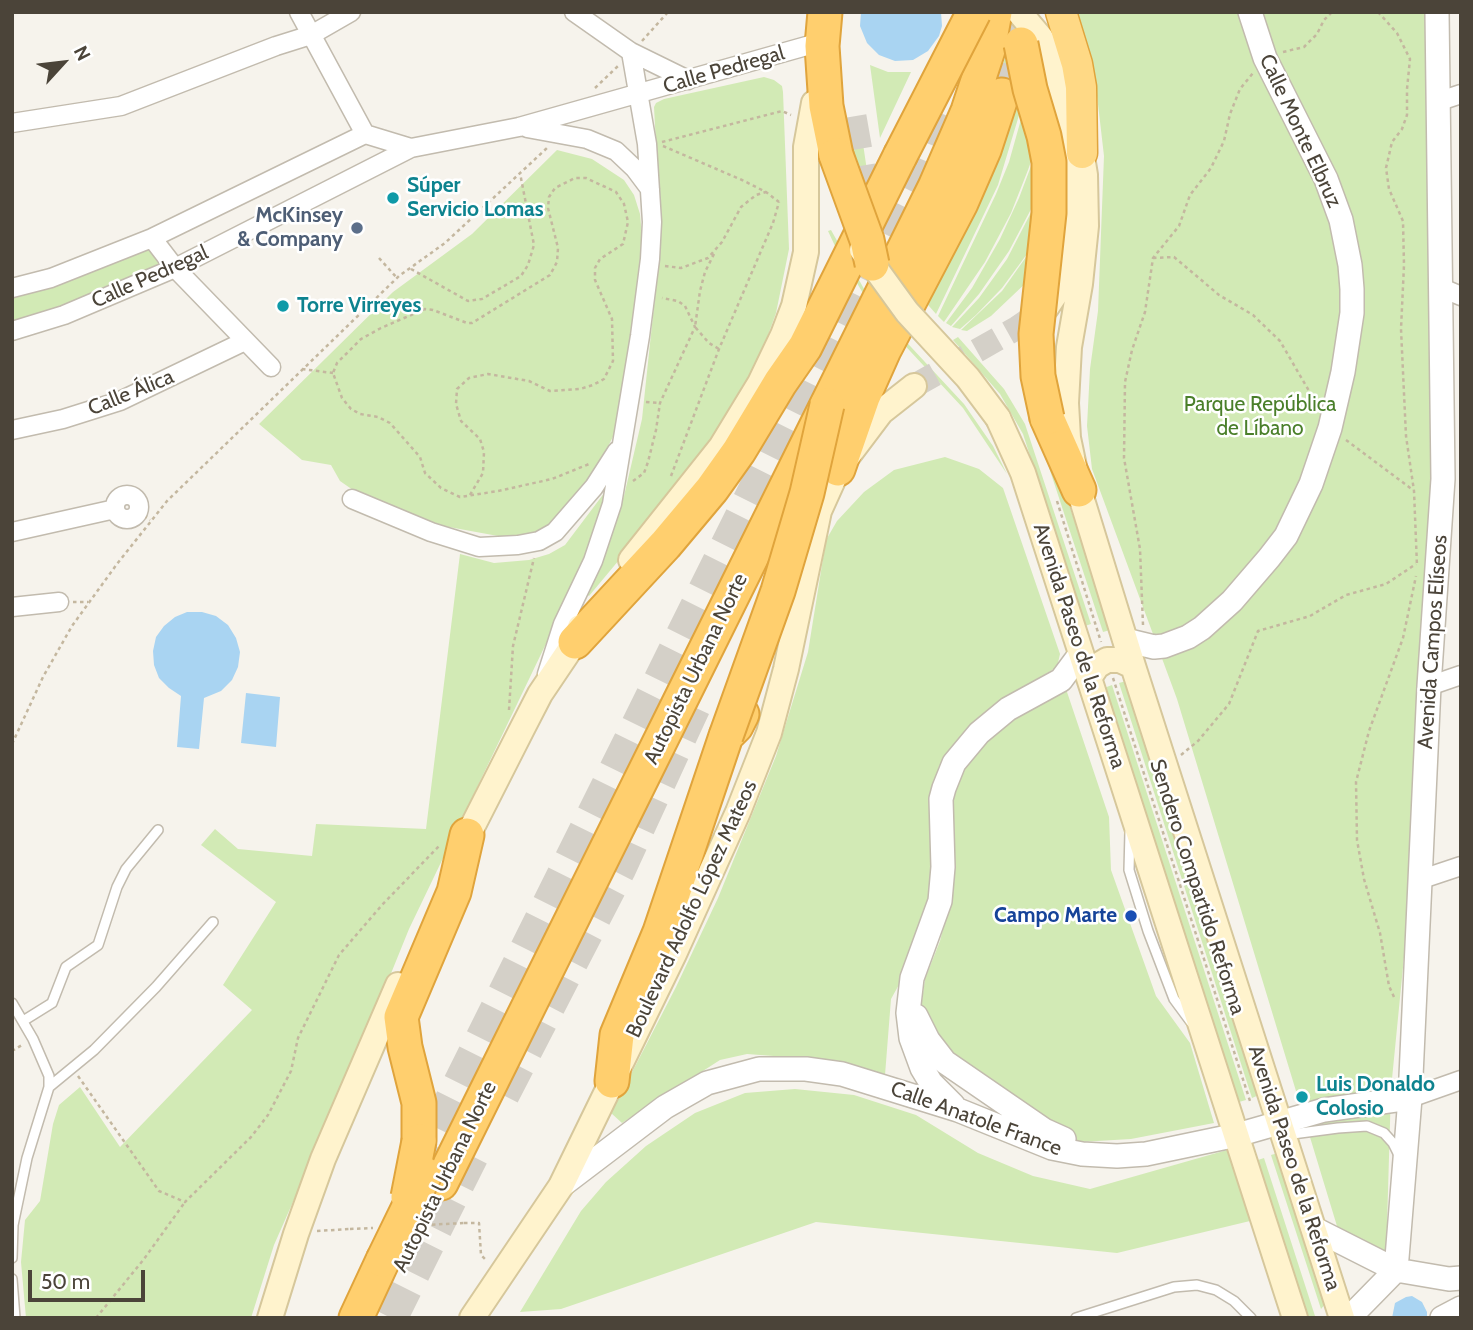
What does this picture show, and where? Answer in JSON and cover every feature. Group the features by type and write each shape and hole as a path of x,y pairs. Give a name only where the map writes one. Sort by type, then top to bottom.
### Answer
{"highway":[{"path":"825,12 817,56 826,106 836,155 867,240 872,264"},
{"path":"847,12 844,33 845,82 850,117"},
{"path":"575,642 636,578 712,489 739,452 805,347 975,12"},
{"name":"Autopista Urbana Norte","path":"356,1318 763,490 894,231 956,89 975,12"},
{"name":"Autopista Urbana Norte","path":"376,1318 955,143 988,50 995,12"},
{"path":"1061,12 1077,64 1082,99 1074,158"},
{"path":"1018,23 1030,89 1044,136 1049,174 1047,240 1036,317 1038,376 1056,411 1066,491"},
{"path":"780,383 810,307 942,46"},
{"path":"838,469 863,397 961,203 984,150 1002,95"},
{"path":"612,1081 617,1035 636,993 683,869 726,736 769,619 807,493 827,405"},
{"path":"726,736 736,726 743,712 805,532 819,511"},
{"path":"763,660 769,619"},
{"path":"405,1214 420,1122 416,1088 403,1032 454,892 455,839"}],"main road":[{"name":"Avenida Paseo de la Reforma","path":"810,12 817,56 814,103 823,158 854,238 907,312 984,397 1007,435 1023,473 1117,650"},
{"path":"1018,23 1074,158 1086,201 1080,284 1056,411"},
{"path":"270,1318 312,1191 410,958 455,839 540,694 575,642 587,612 721,447 772,360 794,306 806,252 806,147 814,103"},
{"path":"1046,308 1057,289 1064,262 1074,158"},
{"name":"Boulevard Adolfo López Mateos","path":"472,1318 561,1186 674,954 738,812 769,733 786,669 819,511 838,469 881,412 914,386"},
{"name":"Avenida Paseo de la Reforma","path":"1066,491 1117,650 1164,762 1342,1318"},
{"name":"Avenida Paseo de la Reforma","path":"1117,650 1089,678 1295,1318"},
{"path":"1089,678 1097,666 1107,660 1120,660 1117,650"},
{"path":"312,1191 354,1126 403,1032"}],"street":[{"path":"299,12 365,134 411,149"},
{"path":"12,123 121,106 311,35 351,12"},
{"path":"574,12 631,52 688,80"},
{"name":"Calle Monte Elbruz","path":"1117,650 1164,646 1188,637 1216,617 1249,582 1286,536 1299,511 1318,467 1343,372 1352,313 1352,289 1341,220 1326,179 1265,58 1250,12"},
{"name":"Avenida Campos Elíseos","path":"1396,1270 1410,1098 1429,686 1452,476 1454,289 1450,97 1437,12"},
{"name":"Calle Pedregal","path":"540,694 563,624 593,561 612,504 619,447 645,298 652,222 647,144 631,52"},
{"name":"Calle Pedregal","path":"12,331 64,315 175,268 411,149 519,127 688,80 817,56"},
{"name":"Calle Pedregal","path":"519,127 587,139 616,151 635,169 650,189"},
{"name":"Calle Pedregal","path":"12,288 51,278 152,237 365,134"},
{"path":"152,237 175,268 271,367"},
{"name":"Calle Álica","path":"12,430 63,419 120,401 245,341"},
{"path":"352,499 431,532 479,547 539,541 555,532 573,514 619,447"},
{"path":"12,533 115,509 116,501 128,494 135,498 144,516"},
{"path":"12,607 60,602"},
{"path":"958,1110 931,1083 916,1053 909,1026 910,989 940,901 943,867 942,799 954,762 994,719 1008,709 1117,650"},
{"path":"1429,686 1461,675"},
{"path":"1419,880 1461,866"},
{"path":"910,989 920,1026 932,1047 945,1062 1044,1130 1098,1155"},
{"name":"Calle Anatole France","path":"561,1186 665,1107 707,1083 744,1072 776,1068 842,1074 958,1110 1052,1148 1098,1155 1146,1154 1237,1135 1281,1129 1324,1110 1410,1098 1461,1080"},
{"path":"1313,1228 1396,1270 1449,1279 1461,1278"},
{"path":"1349,1318 1396,1270"},
{"path":"1442,1318 1461,1308"}],"lane":[{"path":"23,1021 52,1003 66,967 98,945 117,887 127,869 158,830"},
{"path":"49,1087 94,1050 148,996 214,922"},
{"path":"12,1003 49,1076 49,1087 27,1158 13,1225 12,1258"},
{"path":"1281,1129 1367,1126 1384,1133 1393,1143 1399,1153 1403,1173"},
{"path":"12,1279 15,1318"},
{"path":"1076,1318 1174,1287 1197,1285 1216,1290 1234,1301 1251,1318"}],"path":[{"path":"591,91 668,12"},
{"path":"1117,650 1140,549 1124,458 1125,382 1144,312 1153,258 1179,226 1190,195 1211,168 1224,141 1230,114 1240,89 1265,58 1304,47 1332,12"},
{"path":"1378,12 1397,33 1410,59 1407,115 1402,129 1392,142 1386,168 1389,189 1403,221 1401,329 1406,436 1414,491 1416,564 1403,638 1369,730 1356,782 1359,853 1380,933 1389,986 1395,998"},
{"path":"676,505 670,480 719,349 773,223 779,202 766,192 657,143 782,111"},
{"path":"12,744 59,646 144,516 397,278 445,243 551,144"},
{"path":"410,268 468,301 482,299 521,276 528,265 534,245 520,173"},
{"path":"470,495 484,473 484,452 480,439 461,421 456,404 457,389 469,378 478,375 502,375 529,381 550,391 593,385 609,372 614,349 612,318 595,280 595,268 600,259 623,244 628,222 624,204 616,192 586,178 575,178 555,188 549,197 548,208 558,248 557,262 550,275 472,323 425,309 381,328 361,339 337,363 333,373 342,398 351,409 390,422 420,457 425,473 441,488 460,497 552,479 619,447"},
{"path":"616,480 632,481 643,473 653,447 660,403 695,327 705,272 741,207 756,195 766,192"},
{"path":"650,259 670,268 681,268 696,264 716,251"},
{"path":"1153,258 1174,257 1219,295 1253,315 1280,341 1330,428 1414,491"},
{"path":"379,258 397,278"},
{"path":"645,298 678,301 685,306 695,327 709,343 719,349"},
{"path":"302,369 333,373"},
{"path":"1066,491 1095,623 1117,650"},
{"path":"509,715 513,646 539,541"},
{"path":"1164,762 1186,752 1229,704 1258,632 1310,616 1346,595 1386,584 1416,564"},
{"name":"Sendero Compartido Reforma","path":"1115,684 1249,1099"},
{"path":"96,1318 144,1259 185,1202 251,1137 268,1115 291,1071 298,1038 338,955 382,905 455,839"},
{"path":"73,1068 159,1191 185,1202"},
{"path":"464,1223 480,1223 481,1255 503,1274"},
{"path":"333,1229 350,1229"}],"green space":[{"name":"Parque República de Líbano","path":"1067,12 1433,12 1433,480 1419,663 1411,886 1391,1089 1386,1259 1340,1236 1177,699 1092,469 1087,426 1090,369 1098,311 1104,156 1096,87"},
{"path":"1005,58 1023,102 998,185 936,314 922,298"},
{"path":"870,65 888,72 911,72 880,138"},
{"path":"764,77 782,86 783,92 789,249 776,313 748,381 724,423 684,482 589,596 584,593 624,496 642,419 661,240 654,107 664,99"},
{"path":"1025,105 1035,150 1028,170 1011,213 985,262 944,322 938,316 996,194 1009,162"},
{"path":"859,117 878,224 858,188 843,119"},
{"path":"557,150 592,159 624,180 634,195 640,214 642,236 619,425 598,466 557,521 536,533 509,538 427,523 373,504 340,481 331,465 302,460 259,424 393,292 472,234"},
{"path":"1036,153 1039,194 1009,251 979,294 951,326 946,323 972,288 1000,239"},
{"path":"1040,195 1038,238 1002,288 976,315 960,329 952,327 979,298 1007,259"},
{"path":"831,230 868,296 898,333 964,404 993,446 1007,474 963,408 884,323 867,300 835,246 828,231"},
{"path":"151,240 172,268 12,329 12,290"},
{"path":"1038,240 1030,279 991,316 967,331 961,330 1002,291"},
{"path":"958,337 1004,389 1025,424 1091,624 1085,626 1023,434 1000,394 953,340"},
{"path":"1039,437 1065,492 1110,630 1103,632"},
{"path":"945,457 979,469 1003,488 1060,654 1057,667 1008,697 965,735 939,766 929,808 933,842 931,895 906,972 891,999 885,1075 840,1061 747,1054 720,1060 622,1123 611,1113 718,898 776,756 808,652 826,540 837,521 864,492 894,470"},
{"path":"611,484 591,550 409,929 362,1045 274,1245 251,1318 26,1318 21,1262 25,1220 40,1201 53,1124 59,1105 80,1087 120,1147 252,1010 223,985 276,902 201,845 215,829 238,849 312,856 316,824 426,829 460,554 494,563 529,560 549,554 565,545"},
{"path":"1126,681 1259,1095 1252,1098 1119,683"},
{"path":"1112,685 1246,1100 1239,1102 1104,688"},
{"path":"1065,686 1109,817 1111,870 1156,996 1190,1043 1214,1123 1131,1139 1080,1142 1017,1116 934,1043 921,1008 925,979 940,941 950,901 947,807 959,768 1012,719"},
{"path":"795,1089 854,1095 916,1115 978,1153 1033,1176 1090,1189 1227,1150 1250,1221 1117,1253 816,1222 561,1309 520,1312 581,1211 606,1182 646,1146 695,1113 745,1093"},
{"path":"1278,1153 1327,1302 1321,1309 1271,1155"},
{"path":"1264,1158 1315,1316 1313,1318 1308,1318 1258,1160"}],"water":[{"path":"861,12 941,12 942,26 939,36 928,51 913,60 895,61 879,55 867,43 860,26"},
{"path":"187,612 216,616 228,625 240,652 238,667 232,680 221,691 204,698 199,749 177,747 181,696 159,678 154,665 156,637 175,617"},
{"path":"246,693 280,697 276,747 241,743"},
{"path":"1412,1296 1422,1302 1427,1318 1392,1318 1395,1303"}],"tunnel":[{"path":"1002,95 1009,75 1011,12"},
{"path":"415,1173 913,171 938,110"},
{"path":"850,117 860,174 859,200 855,215"},
{"path":"914,386 1017,328 1046,308"},
{"path":"503,1095 619,870 694,707"},
{"path":"391,1318 472,1156"}],"place":[{"name":"Súper Servicio Lomas","path":"393,198"},
{"name":"McKinsey & Company","path":"357,228"},
{"name":"Torre Virreyes","path":"283,306"},
{"name":"Campo Marte","path":"1131,916"},
{"name":"Luis Donaldo Colosio","path":"1302,1097"}]}
